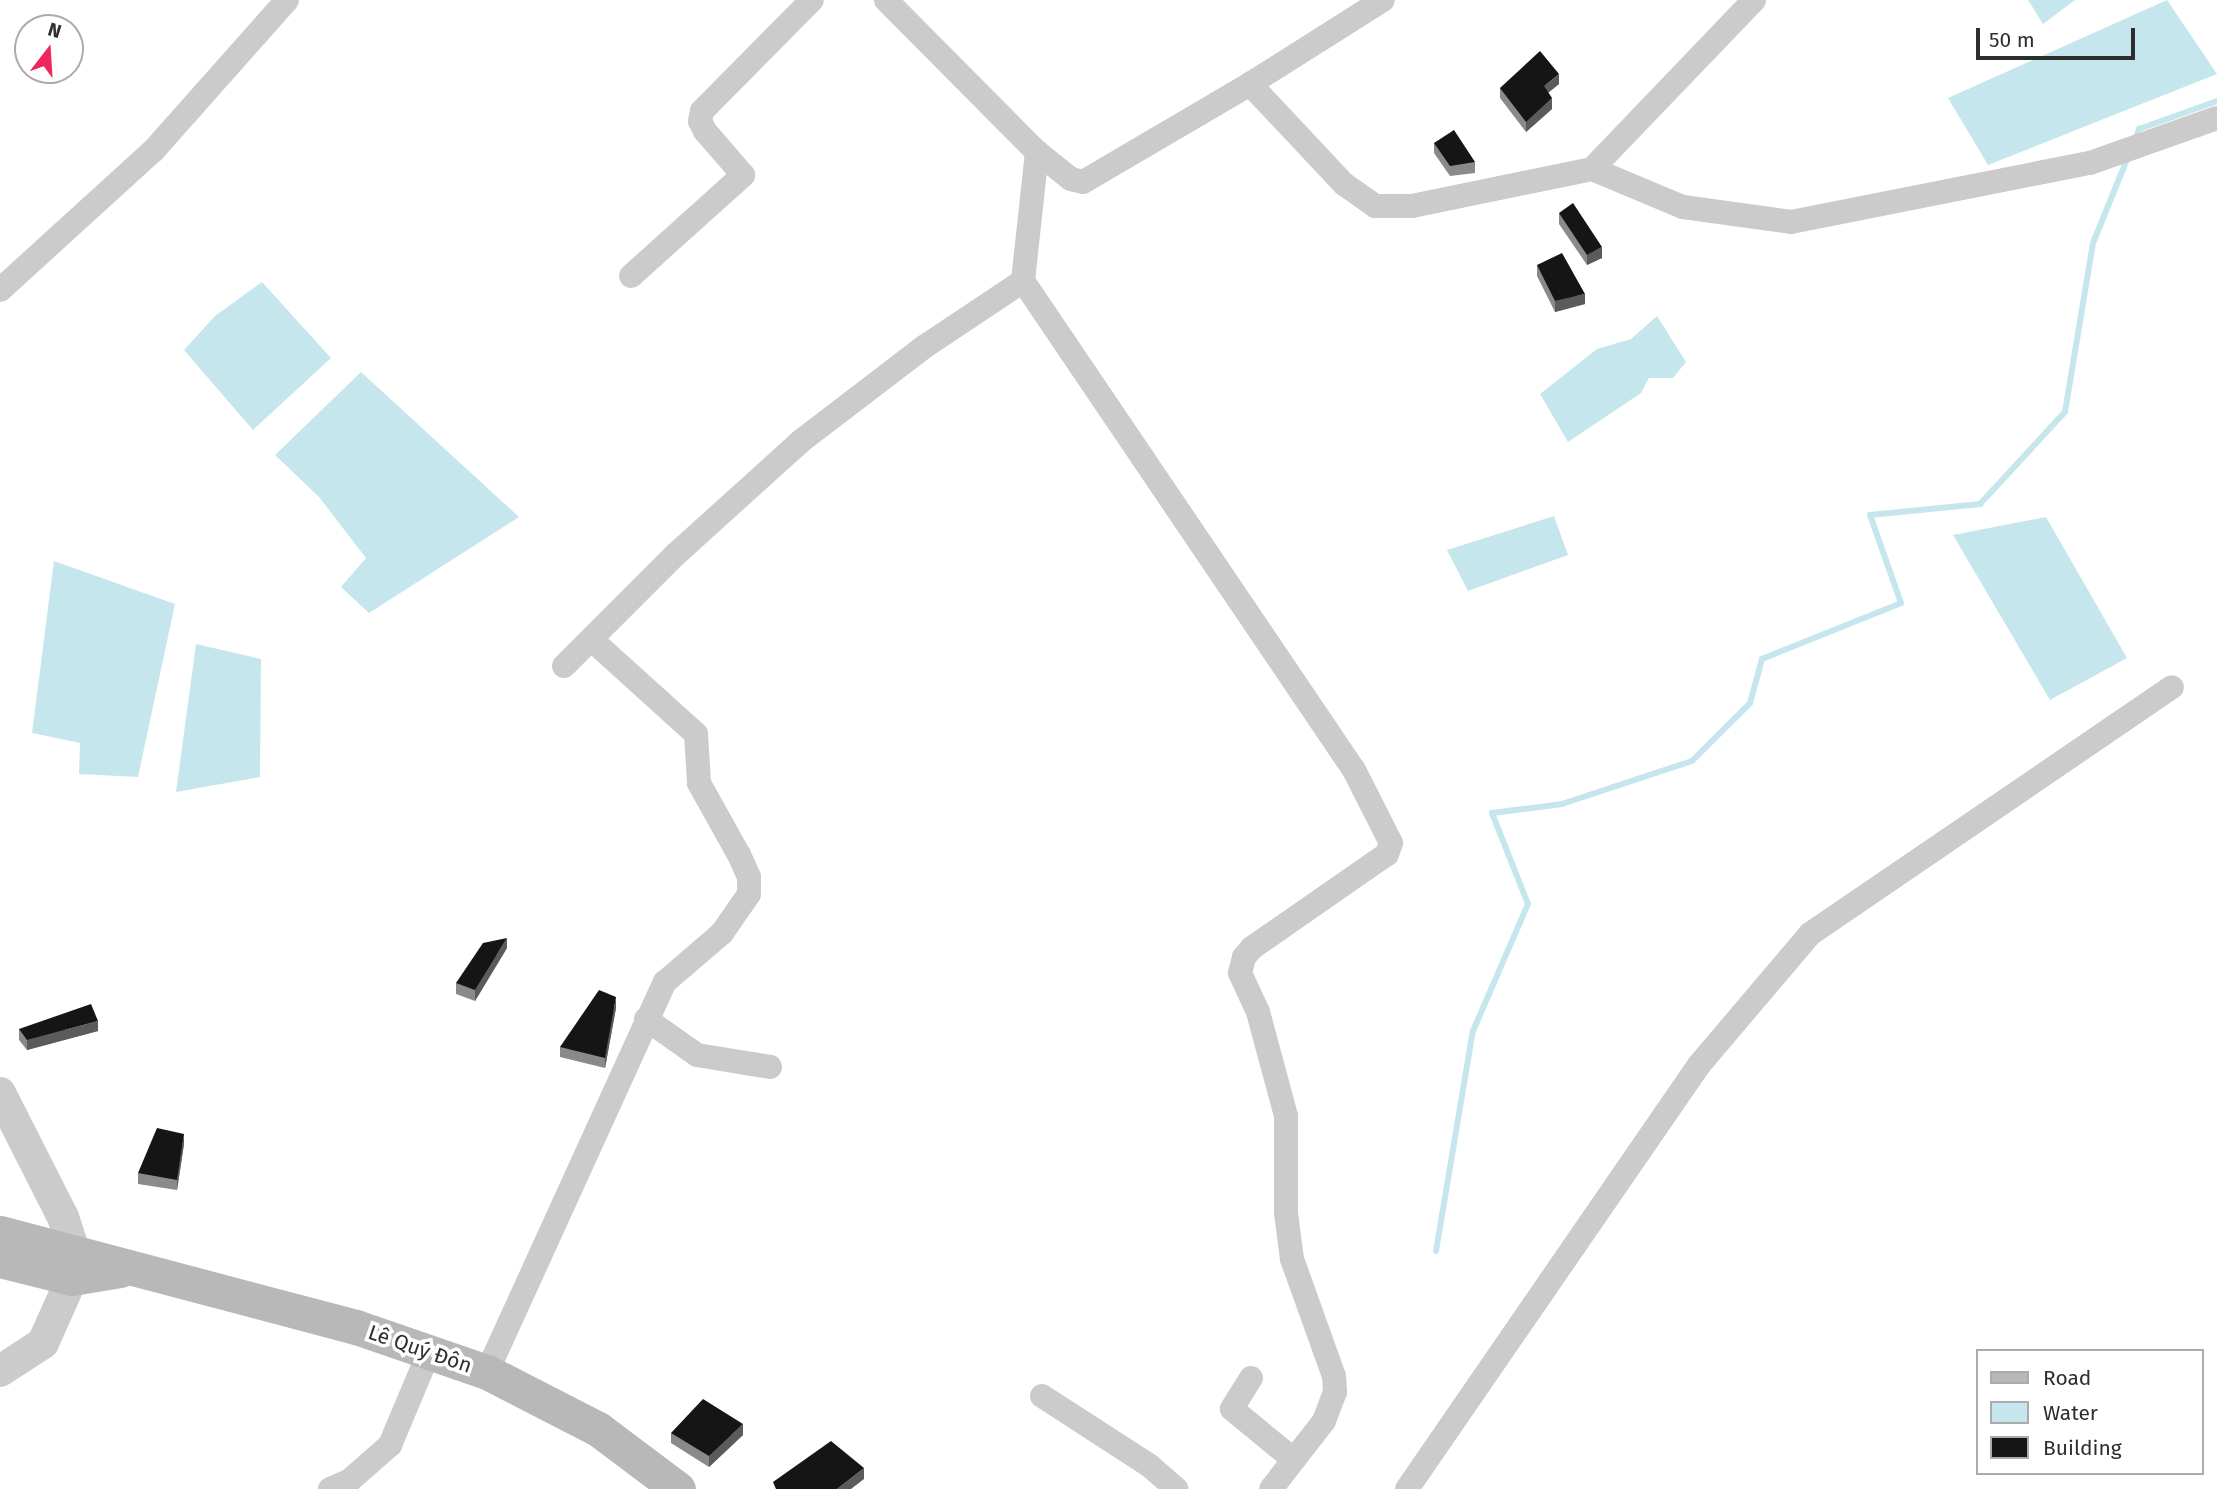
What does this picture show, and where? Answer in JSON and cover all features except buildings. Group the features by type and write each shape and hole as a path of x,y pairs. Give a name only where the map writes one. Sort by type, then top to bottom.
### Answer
{"main road":[{"name":"Lê Quý Đôn","path":"0,1233 74,1266"},
{"name":"Lê Quý Đôn","path":"0,1260 74,1266 137,1267 356,1327 487,1372 598,1429 678,1489"}],"street":[{"path":"0,290 153,151 287,0"},
{"path":"631,276 743,175 705,131 700,121 702,111 812,0"},
{"path":"886,0 1038,152 1071,179 1096,178 1383,0"},
{"path":"1592,169 1754,0"},
{"path":"1250,84 1344,184 1375,206 1412,206 1592,169 1684,207 1791,222 2090,163 2217,118"},
{"path":"1038,152 1023,281 1354,770 1391,843 1387,854 1252,948 1244,957 1240,973 1258,1012 1286,1116 1285,1192 1292,1259 1334,1376 1335,1392 1324,1421 1272,1489"},
{"path":"564,666 675,555 801,440 924,347 1023,281"},
{"path":"487,1372 665,982 741,912 749,894 749,877 699,783 696,734 592,640"},
{"path":"1407,1489 1699,1065 1810,934 2172,687"},
{"path":"646,1019 697,1055 770,1067"},
{"path":"0,1093 63,1217 74,1266 43,1343 0,1371"},
{"path":"330,1489 349,1481 390,1445 429,1352"},
{"path":"1251,1378 1232,1409 1294,1460"},
{"path":"1042,1396 1150,1466 1176,1489"}],"water":[{"path":"2028,0 2075,0 2043,24"},
{"path":"2167,0 2217,74 1988,165 1948,98"},
{"path":"262,282 331,358 253,430 184,350 215,316"},
{"path":"1657,316 1686,362 1673,378 1649,378 1641,393 1568,442 1540,394 1597,349 1631,339"},
{"path":"361,372 519,517 369,613 341,587 366,558 319,497 275,455"},
{"path":"1554,516 1568,555 1468,591 1447,550"},
{"path":"2046,517 2127,658 2050,700 1953,535"},
{"path":"54,561 175,604 138,777 79,774 80,743 32,733"},
{"path":"196,644 261,659 260,777 176,792"}],"waterway":[{"path":"2135,141 2139,129 2217,101"},
{"path":"1436,1251 1473,1031 1528,904 1492,813 1562,804 1692,761 1750,703 1762,659 1901,603 1870,515 1980,504 2065,412 2093,243 2128,157"}]}
